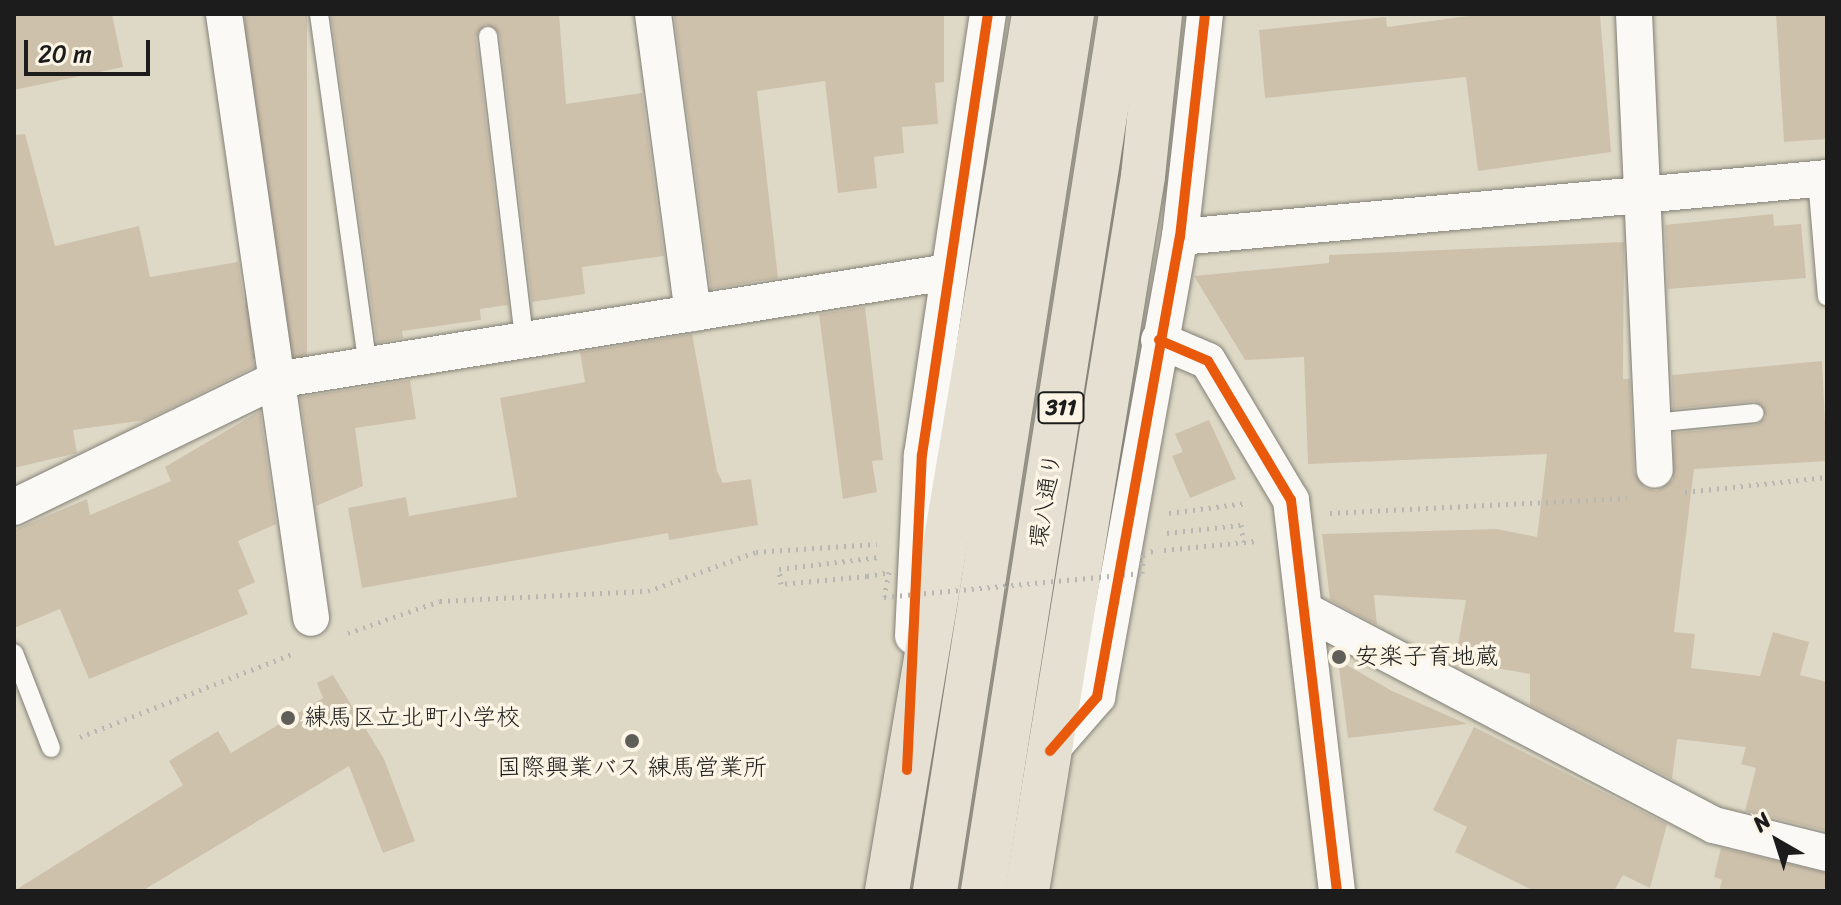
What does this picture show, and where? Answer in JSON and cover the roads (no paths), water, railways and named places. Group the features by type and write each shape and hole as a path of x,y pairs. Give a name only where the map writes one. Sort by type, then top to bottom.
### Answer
{"main road":[{"path":"887,891 1034,14"},
{"name":"環八通り","path":"935,891 1072,14"},
{"name":"環八通り","path":"983,891 1121,14"},
{"path":"1027,891 1141,190 1160,14"}],"street":[{"path":"224,14 316,635"},
{"path":"653,14 693,313"},
{"path":"907,770 922,455 988,14"},
{"path":"1050,751 1097,697 1180,237 1205,14"},
{"path":"1634,14 1640,197 1655,470"},
{"path":"1180,237 1822,178"},
{"path":"14,507 276,380 948,272"},
{"path":"1159,340 1208,361 1221,376 1286,487 1308,612 1337,891"},
{"path":"1308,612 1714,825 1827,853"}],"lane":[{"path":"319,14 368,366"},
{"path":"488,36 524,340"},
{"path":"1822,178 1827,297"},
{"path":"1652,423 1755,413"},
{"path":"14,653 51,748"}],"place":[{"name":"安楽子育地蔵","path":"1339,657"},
{"name":"練馬区立北町小学校","path":"288,718"},
{"name":"国際興業バス 練馬営業所","path":"632,741"}]}
